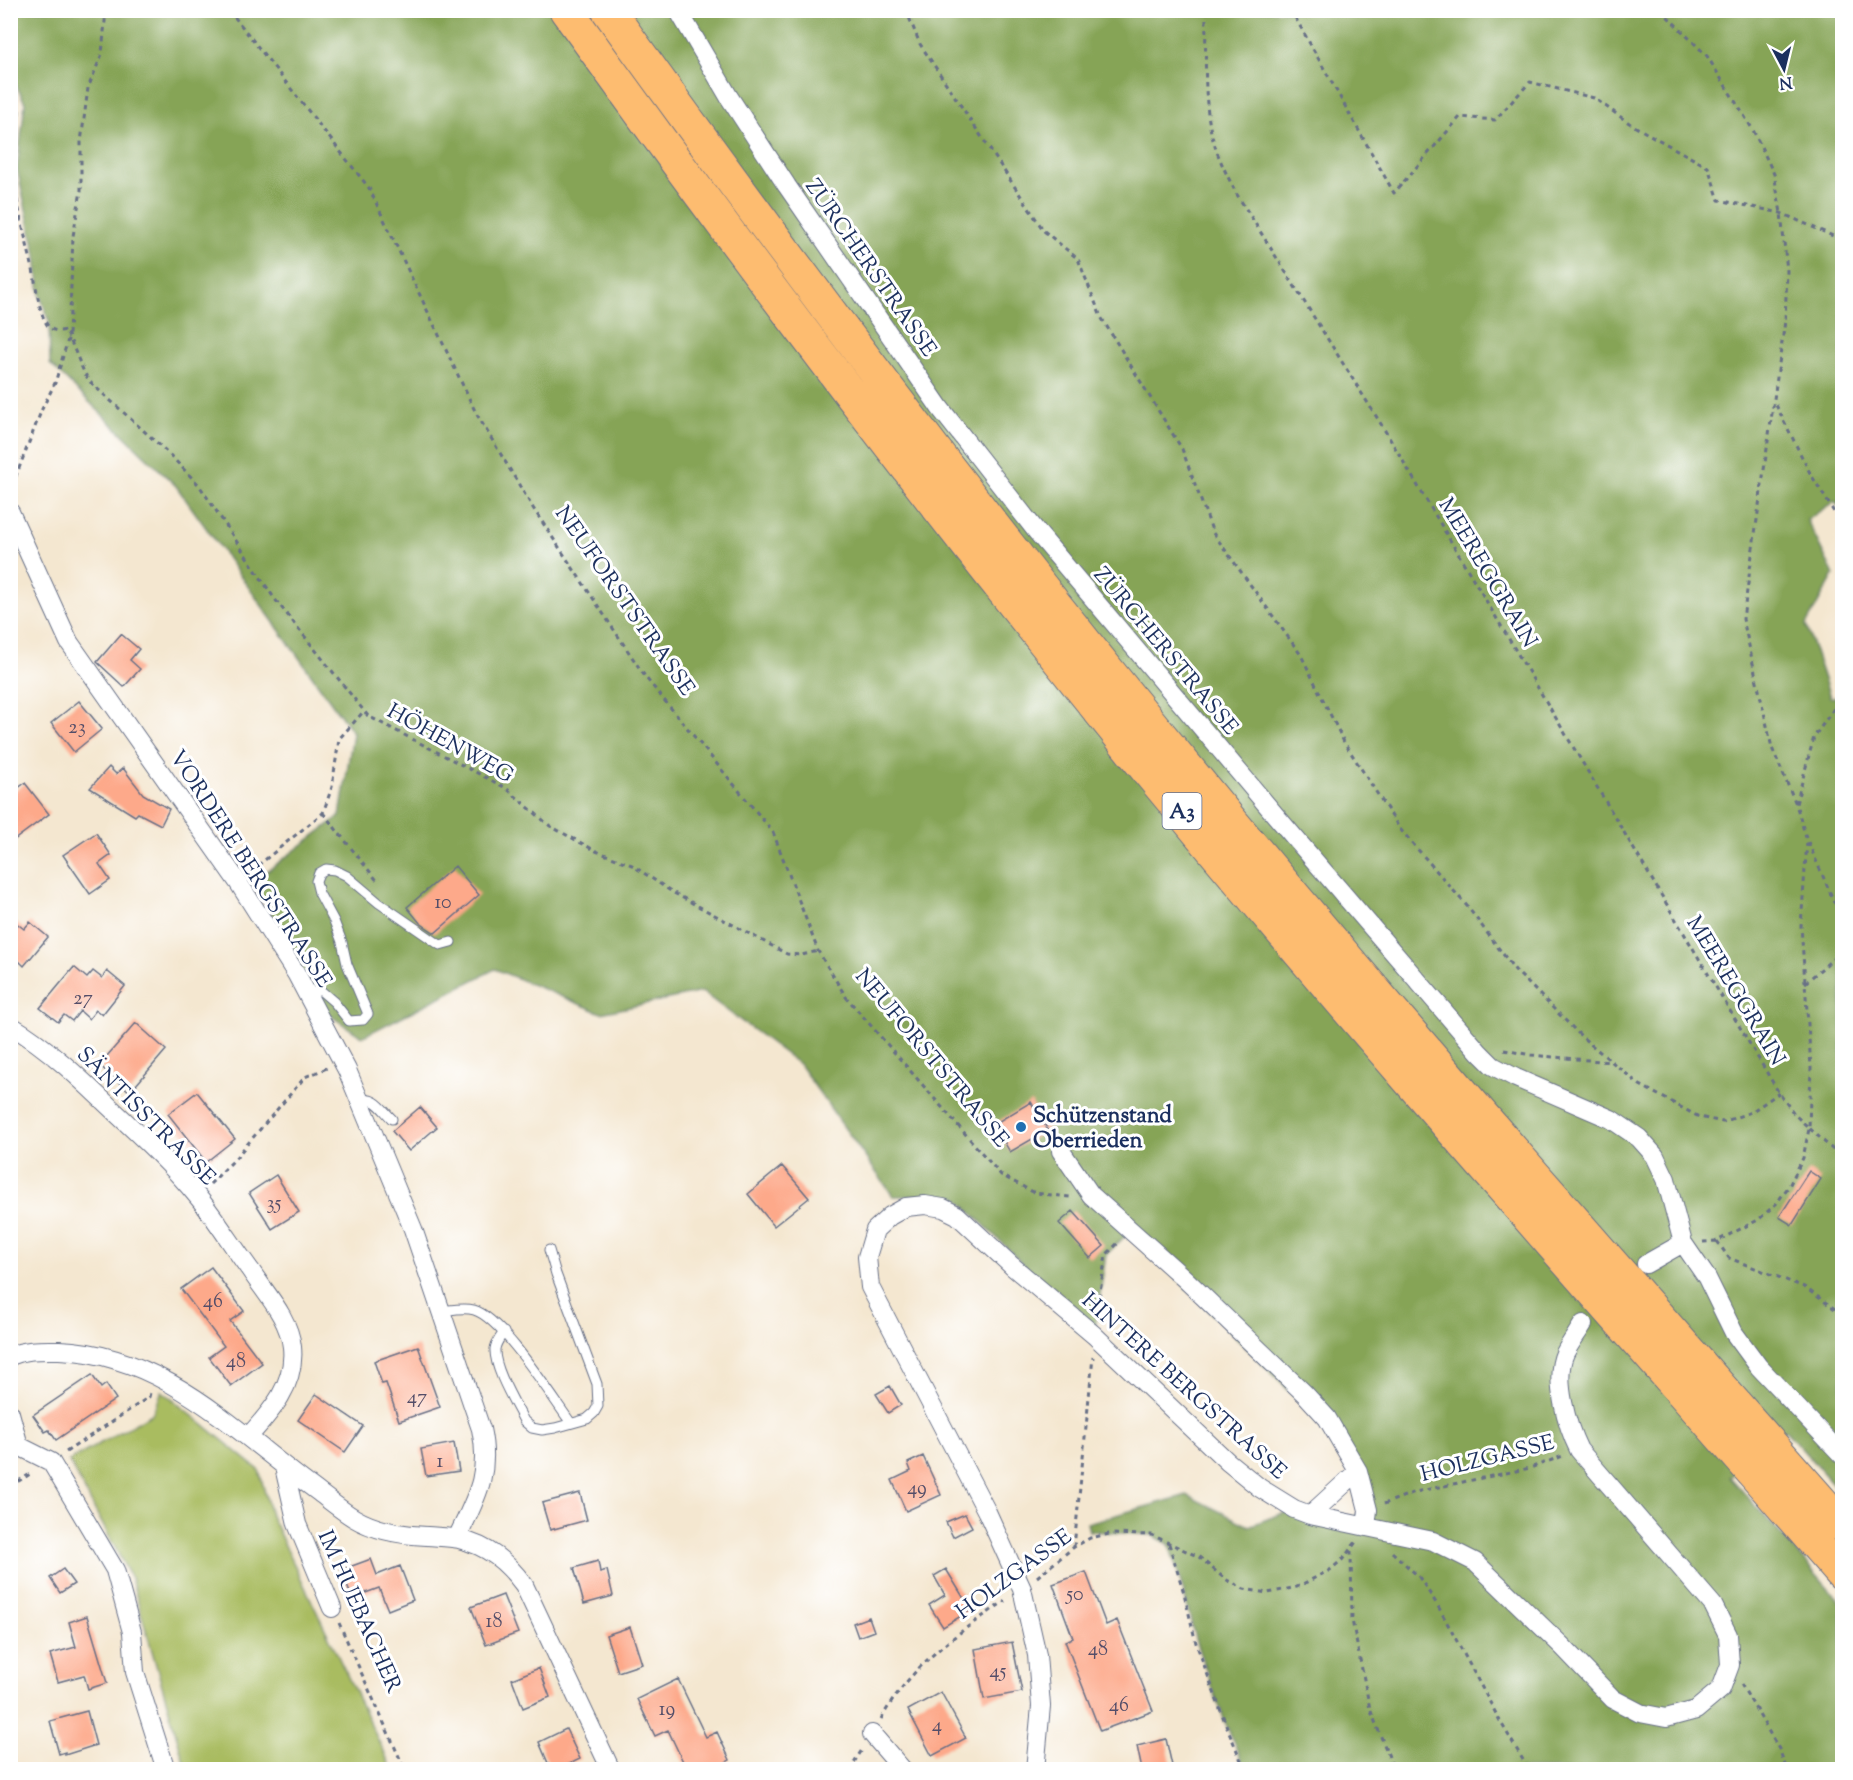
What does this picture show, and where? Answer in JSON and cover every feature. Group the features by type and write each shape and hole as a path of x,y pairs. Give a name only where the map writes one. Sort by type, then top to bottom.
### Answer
{"highway":[{"name":"A3","path":"566,10 767,285 895,454 1155,779 1401,1071 1842,1574"},
{"name":"A3","path":"608,10 793,264 924,436 1174,751 1412,1033 1842,1525"}],"street":[{"name":"ZÜRCHERSTRASSE","path":"678,10 729,97 780,176 940,408 1037,532 1276,816 1479,1052 1493,1066 1611,1119 1639,1138 1654,1156 1666,1179 1683,1243 1707,1278 1734,1333 1759,1368 1842,1455"},
{"name":"VORDERE BERGSTRASSE","path":"10,512 69,642 238,882 308,995 347,1070 413,1229 481,1429 485,1448 484,1470 479,1491 457,1538"},
{"name":"SÄNTISSTRASSE","path":"10,1026 30,1036 89,1087 198,1197 278,1310 292,1346 292,1368 283,1393 268,1415 248,1437"},
{"path":"1061,1151 1091,1196 1185,1279 1327,1418 1358,1471 1367,1518"},
{"name":"HINTERE BERGSTRASSE","path":"1035,1770 1041,1706 1037,1655 1022,1589 987,1512 870,1287 867,1257 874,1230 890,1216 906,1207 925,1205 943,1208 957,1215 1012,1266 1094,1335 1228,1462 1260,1488 1294,1509 1310,1515 1367,1518 1433,1542 1475,1562 1613,1699 1640,1713 1666,1718 1696,1710 1721,1689 1730,1665 1728,1635 1713,1605 1579,1450 1569,1430 1561,1389 1564,1355 1583,1324"},
{"path":"1646,1264 1683,1243"},
{"path":"10,1356 30,1351 75,1351 154,1373 186,1391 354,1518 384,1531 457,1538 499,1558 509,1565 524,1585 610,1770"},
{"path":"10,1413 19,1446 51,1462 115,1570 132,1632 135,1672 166,1770"},
{"name":"IM HUEBACHER","path":"284,1467 297,1524 332,1608"},
{"path":"1310,1515 1358,1471"},
{"path":"872,1734 903,1770"}],"lane":[{"path":"308,995 320,990 334,1002 349,1021 363,1020 368,1014 347,964 338,931 319,893 316,881 319,873 326,869 335,870 347,876 379,903 440,945 451,942"},
{"path":"360,1100 374,1101 392,1119"},
{"path":"504,1332 497,1341 495,1350 497,1362 524,1422 532,1428 542,1430 587,1419 594,1413 598,1406 597,1384 549,1250"},
{"path":"441,1311 459,1308 475,1310 490,1319 504,1332 571,1423"}],"path":[{"path":"10,484 14,481 42,409 55,383 69,336 73,236 81,190 81,142 88,88 102,54 106,10"},
{"name":"NEUFORSTSTRASSE","path":"229,10 369,188 476,413 533,508 646,678 773,832 818,951 846,997 1001,1174 1035,1193 1069,1197 1091,1196"},
{"path":"906,10 920,44 1044,231 1078,259 1101,317 1182,450 1213,533 1301,655 1344,742 1400,829 1467,906 1515,970 1583,1038 1640,1085 1700,1117 1723,1122 1751,1112 1779,1093"},
{"name":"MEEREGGRAIN","path":"1206,10 1207,92 1211,132 1220,162 1236,193 1422,492 1779,1093 1809,1129 1842,1158"},
{"path":"1291,10 1394,193 1461,117 1495,120 1530,82 1594,98 1632,124 1708,167 1719,200 1781,213 1842,240"},
{"path":"1661,10 1707,56 1753,130 1774,174 1787,271 1785,321 1743,619 1772,748 1796,804 1807,841 1842,920"},
{"path":"10,85 18,99 19,108 13,163 23,235 41,307 49,327 55,331 65,330 69,336"},
{"name":"HÖHENWEG","path":"69,336 90,382 166,451 199,485 274,598 368,716 506,788 550,826 596,851 632,865 672,892 787,954 802,956 818,951"},
{"path":"1775,403 1810,473 1842,525"},
{"path":"1796,804 1814,737 1842,697"},
{"path":"238,882 323,813 332,787 339,739 365,711"},
{"path":"323,813 386,892"},
{"path":"1683,1243 1717,1241 1758,1220 1776,1203 1789,1186 1803,1158 1809,1129 1811,1067 1801,926 1807,841"},
{"path":"1805,984 1842,951"},
{"path":"1479,1052 1499,1050 1613,1063"},
{"path":"198,1197 232,1162 305,1077 324,1068 347,1070"},
{"path":"1717,1241 1729,1258 1804,1287 1842,1314"},
{"path":"1074,1546 1094,1335 1106,1255"},
{"path":"59,1456 149,1397 154,1373"},
{"name":"HOLZGASSE","path":"849,1770 883,1714 919,1666 951,1638 1022,1589 1074,1546 1090,1538 1109,1534 1152,1535 1199,1557 1225,1579 1244,1589 1269,1593 1297,1587 1330,1570 1350,1551 1367,1518 1415,1492 1530,1468 1579,1450"},
{"path":"10,1486 33,1472"},
{"path":"1169,1544 1185,1593 1196,1643 1245,1770"},
{"path":"1390,1550 1419,1577 1438,1606 1529,1770"},
{"path":"1350,1551 1352,1620 1370,1709 1396,1770"},
{"name":"IM HUEBACHER","path":"332,1608 405,1770"},
{"path":"1730,1665 1779,1749 1787,1770"}],"green space":[{"path":"11,10 1842,11 1842,512 1835,501 1807,520 1834,575 1806,625 1830,697 1842,698 1842,1494 1785,1430 1730,1477 1842,1604 1842,1769 1245,1769 1196,1643 1169,1544 1152,1535 1089,1531 1087,1523 1187,1495 1249,1526 1294,1509 1366,1527 1345,1447 1130,1231 1106,1255 1094,1335 956,1197 893,1196 799,1064 702,992 601,1013 495,969 362,1037 328,1014 253,882 340,816 353,733 176,486 50,364 49,321 40,295 36,255 17,169 25,103 11,75"},
{"path":"162,1391 259,1470 271,1516 392,1769 186,1769 131,1578 69,1461 152,1414"}],"building":[{"path":"121,634 139,649 130,660 140,669 124,687 97,662"},
{"path":"79,701 102,729 74,752 51,723"},
{"path":"109,767 116,774 123,768 143,794 169,809 161,825 138,813 135,816 90,788"},
{"path":"25,783 49,814 10,843 10,794"},
{"path":"96,833 111,855 99,864 110,880 90,894 63,855"},
{"path":"455,866 479,895 435,933 420,923 407,907"},
{"path":"10,918 24,929 30,922 48,937 24,966 19,961 10,971"},
{"path":"74,967 87,978 93,971 102,978 107,971 125,986 102,1015 96,1010 89,1019 80,1011 72,1021 64,1015 58,1022 40,1008"},
{"path":"136,1023 166,1050 130,1092 99,1065"},
{"path":"197,1092 235,1139 206,1162 168,1114"},
{"name":"Schützenstand Oberrieden","path":"1031,1102 1048,1130 1010,1152 994,1124"},
{"path":"420,1107 437,1127 409,1151 392,1131"},
{"path":"782,1166 809,1198 774,1226 748,1194"},
{"path":"1809,1171 1821,1179 1792,1225 1779,1217"},
{"path":"276,1175 299,1212 272,1229 249,1193"},
{"path":"1073,1211 1104,1246 1090,1258 1059,1223"},
{"path":"211,1267 244,1311 230,1321 262,1363 231,1386 209,1357 224,1346 181,1289"},
{"path":"418,1346 440,1407 399,1421 386,1383 382,1384 374,1361"},
{"path":"92,1375 101,1388 106,1384 116,1399 56,1440 49,1430 45,1432 33,1415"},
{"path":"890,1386 901,1405 888,1413 876,1394"},
{"path":"316,1394 363,1426 345,1452 298,1420"},
{"path":"454,1443 459,1471 426,1476 421,1449"},
{"path":"923,1456 941,1495 906,1511 892,1480 911,1471 908,1463"},
{"path":"580,1493 587,1520 550,1530 542,1503"},
{"path":"965,1514 972,1527 953,1537 946,1522"},
{"path":"371,1559 377,1575 400,1566 413,1600 388,1610 379,1588 352,1598 341,1570"},
{"path":"598,1561 600,1572 607,1570 613,1596 584,1604 574,1568"},
{"path":"63,1569 74,1584 60,1593 50,1578"},
{"path":"946,1569 971,1610 943,1627 929,1605 945,1595 934,1576"},
{"path":"1086,1572 1106,1625 1117,1620 1153,1711 1100,1731 1065,1641 1073,1638 1053,1584"},
{"path":"503,1595 518,1633 486,1645 471,1607"},
{"path":"87,1616 107,1683 88,1689 84,1675 58,1682 50,1654 76,1647 69,1622"},
{"path":"869,1617 874,1631 858,1637 853,1623"},
{"path":"630,1627 642,1664 618,1672 606,1635"},
{"path":"1012,1642 1022,1692 984,1699 975,1649"},
{"path":"539,1668 550,1697 523,1708 512,1679"},
{"path":"678,1679 706,1737 717,1732 730,1760 711,1770 687,1770 668,1730 655,1736 637,1699"},
{"path":"941,1692 966,1738 932,1756 908,1710"},
{"path":"87,1711 96,1745 65,1755 65,1752 59,1754 50,1721"},
{"path":"566,1729 580,1759 557,1770 551,1770 539,1742"},
{"path":"1166,1739 1173,1770 1142,1770 1137,1746"}],"place":[{"name":"Schützenstand Oberrieden","path":"1021,1127"}]}
